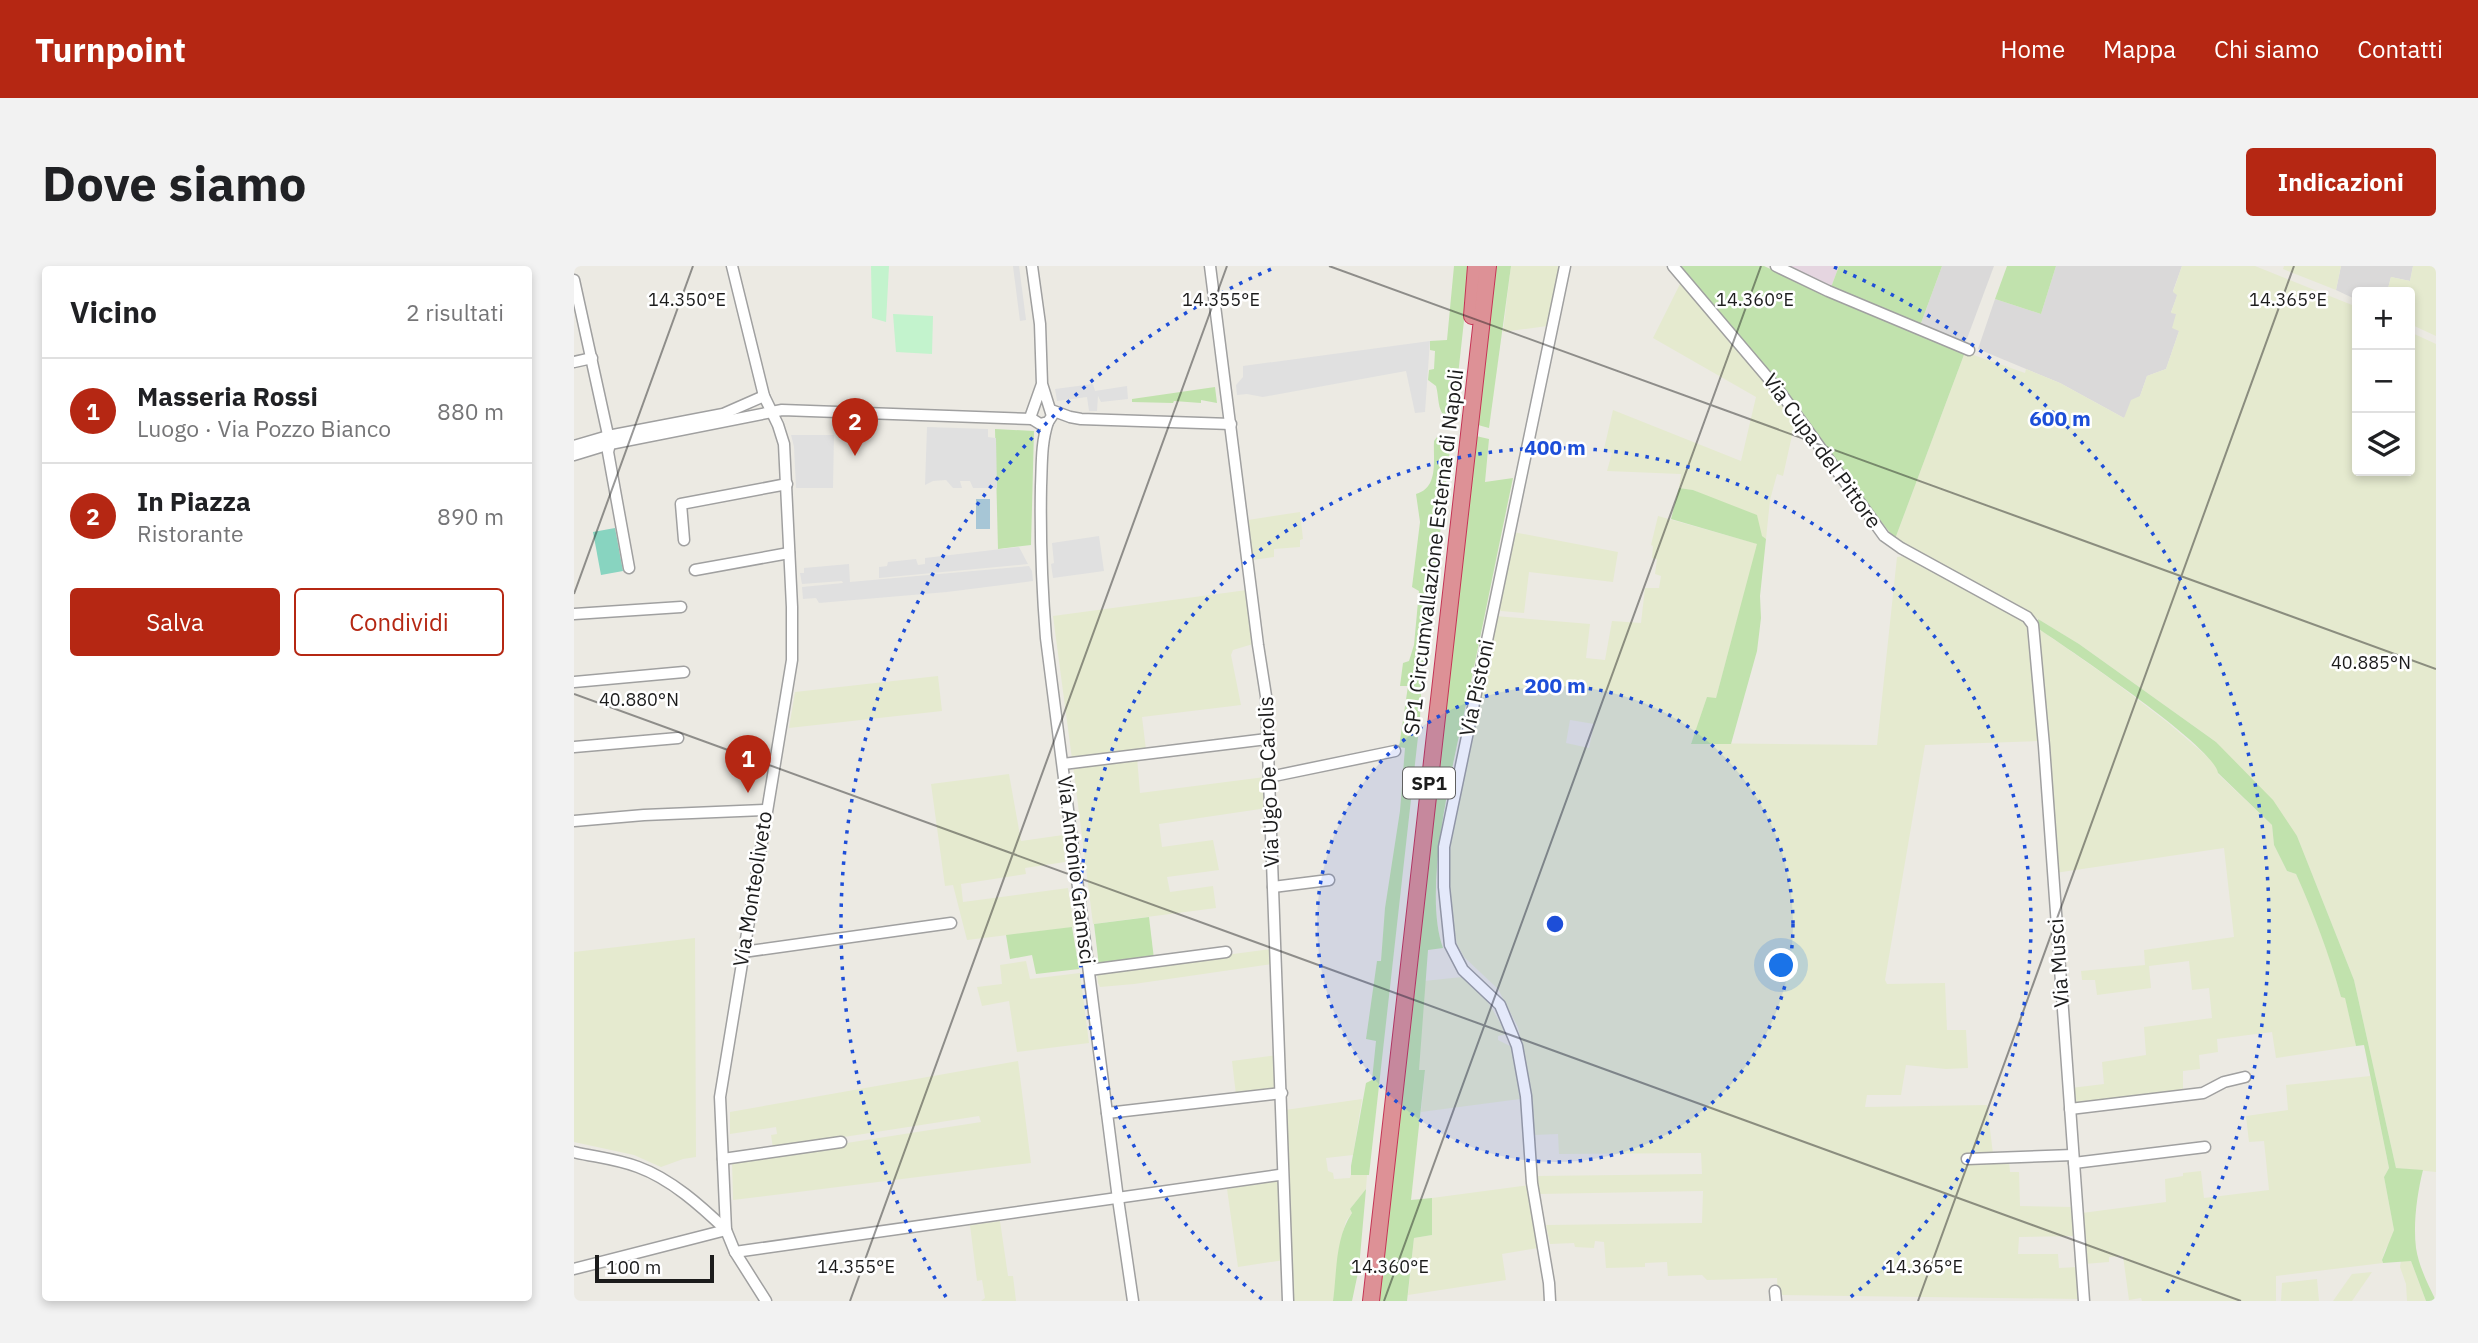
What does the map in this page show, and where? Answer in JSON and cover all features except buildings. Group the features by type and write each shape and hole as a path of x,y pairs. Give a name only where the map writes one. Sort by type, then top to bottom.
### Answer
{"highway":[{"name":"SP1 Circumvallazione Esterna di Napoli","path":"1361,1301 1476,266"},
{"name":"SP1 Circumvallazione Esterna di Napoli","path":"1371,1301 1488,266"}],"street":[{"name":"Via Monteoliveto","path":"732,266 764,396 784,444 792,607 792,660 765,810 720,1097 726,1230 735,1252 766,1301"},
{"path":"1032,266 1040,324 1042,384 1050,414"},
{"name":"Via Ugo De Carolis","path":"1210,266 1266,696 1288,1301"},
{"name":"Via Pistoni","path":"1549,1301 1549,1283 1532,1183 1526,1096 1517,1046 1500,1005 1463,970 1450,944 1444,887 1444,847 1565,266"},
{"name":"Via Cupa del Pittore","path":"1673,266 1780,392 1884,536 2027,617 2033,625"},
{"path":"1776,266 1828,291 1969,350"},
{"path":"574,280 609,440 608,452 629,568"},
{"path":"574,362 592,358"},
{"path":"1034,415 1042,384"},
{"path":"574,455 609,440 723,414 764,396"},
{"path":"1034,415 1043,403 1050,414"},
{"path":"574,446 791,410 1020,417 1050,414 1093,419 1231,424"},
{"name":"Via Antonio Gramsci","path":"1050,414 1042,439 1041,583 1051,679 1132,1300"},
{"name":"Via Antonio Gramsci","path":"1034,415 1042,439"},
{"path":"684,540 681,504 787,484"},
{"path":"695,570 789,553"},
{"path":"574,614 681,607"},
{"name":"Via Musci","path":"2033,625 2084,1301"},
{"path":"574,682 684,672"},
{"path":"574,747 678,738"},
{"path":"1063,764 1267,739"},
{"path":"1269,777 1395,751"},
{"path":"574,821 765,810"},
{"path":"1273,887 1329,880"},
{"path":"743,952 951,923"},
{"path":"1089,970 1226,952"},
{"path":"2070,1109 2203,1093 2224,1082 2245,1077"},
{"path":"1107,1113 1282,1093"},
{"path":"723,1159 841,1142"},
{"path":"1967,1159 2074,1159 2204,1147"},
{"path":"574,1152 649,1171 686,1196 726,1230"},
{"path":"735,1252 1279,1175"},
{"path":"574,1269 726,1230"}],"shaded area":[{"path":"1013,266 1019,266 1026,320 1020,321"},
{"path":"1780,266 1839,266 1830,290"},
{"path":"1942,266 1994,266 1965,344 1920,326"},
{"path":"2056,266 2182,266 2173,291 2178,294 2171,312 2177,314 2179,331 2166,369 2147,376 2140,396 2124,418 2060,383 1978,349 1995,299 2041,314"},
{"path":"2341,266 2413,266 2410,281 2391,277 2388,287 2352,287 2352,298 2336,290"},
{"path":"1430,341 1425,412 1415,413 1406,371 1263,397 1237,395 1236,385 1243,377 1243,366"},
{"path":"1093,384 1095,391 1127,386 1128,399 1101,402 1098,396 1097,411 1089,411 1087,397 1057,401 1055,389"},
{"path":"927,427 988,429 988,437 996,438 997,488 973,488 970,481 960,481 962,488 953,488 946,480 925,485"},
{"path":"791,435 834,435 833,488 796,488"},
{"path":"1099,536 1104,571 1053,578 1052,543"},
{"path":"1019,547 1028,564 879,578 879,567 887,566 888,562 916,559 918,565 925,564 925,558"},
{"path":"849,564 850,582 1029,566 1033,581 947,592 819,603 816,598 803,599 802,587 843,583 802,584 800,573 804,573 804,568"}],"green space":[{"path":"871,266 889,266 886,322 872,318"},
{"path":"1454,266 1470,266 1453,421 1441,411 1436,386 1428,380 1429,370 1434,369 1435,351 1430,350 1430,341 1447,340"},
{"path":"1495,266 1511,266 1489,428 1478,425"},
{"path":"1511,266 1559,266 1547,326 1503,332"},
{"path":"1676,266 1764,266 1848,305 1965,352 1895,539 1858,492 1798,406"},
{"path":"1839,266 1942,266 1920,326 1830,290"},
{"path":"2007,266 2056,266 2041,314 1995,299"},
{"path":"2182,266 2255,266 2352,305 2352,476 2415,476 2415,334 2436,344 2436,1172 2396,1168 2354,980 2297,836 2216,742 2079,644 1895,539 1965,352 2025,373 2026,369 2060,383 2124,418 2131,400 2140,396 2147,376 2166,369 2179,331 2172,328 2176,314 2171,313 2177,295 2173,292"},
{"path":"2284,266 2341,266 2336,290 2283,269"},
{"path":"2413,266 2436,266 2436,336 2415,326 2415,287 2388,287 2391,277 2410,281"},
{"path":"1681,282 1791,413 1793,431 1783,476 1777,474 1770,500 1766,539 1702,494 1679,488 1681,474 1607,471 1612,453 1604,449 1613,410 1741,461 1756,397 1653,338"},
{"path":"893,314 933,316 932,354 896,352"},
{"path":"1215,387 1217,403 1201,400 1201,403 1132,402 1132,399"},
{"path":"995,429 1034,431 1031,545 998,549"},
{"path":"1476,436 1489,439 1485,482 1513,478 1442,821 1436,892 1437,922 1443,948 1428,950 1419,1070 1425,1070 1411,1200 1432,1198 1432,1235 1414,1238 1407,1301 1379,1301"},
{"path":"1437,437 1451,441 1369,1175 1351,1175 1366,1083 1372,1080 1376,1041 1366,1039 1377,961 1381,961 1385,908 1400,811 1405,748 1399,747 1408,686 1400,686 1403,663 1409,661 1414,645 1419,591 1412,587 1420,522 1416,494 1423,491 1432,480 1434,441"},
{"path":"1679,488 1693,490 1757,515 1762,536 1766,539 1757,651 1731,744 1691,744 1707,697 1716,698 1757,544 1671,519"},
{"path":"1300,512 1303,539 1300,540 1300,547 1274,549 1274,557 1253,560 1248,520"},
{"path":"1658,516 1758,544 1716,698 1691,743 1877,745 1897,557 1905,556 2018,615 2028,625 2038,741 1925,745 1885,980 1887,984 1945,983 1947,1030 1966,1030 1968,1068 1906,1065 1901,1095 1867,1095 1865,1107 1987,1105 1993,1154 2009,1162 2010,1172 2019,1172 2020,1206 2073,1207 2075,1236 2019,1237 2018,1254 2058,1254 2059,1268 2077,1267 2080,1299 1778,1295 1777,1278 1707,1280 1702,1275 1668,1276 1667,1262 1645,1263 1645,1267 1606,1268 1604,1242 1595,1241 1594,1248 1575,1247 1574,1243 1550,1244 1546,1225 1702,1223 1703,1191 1538,1194 1537,1176 1702,1174 1701,1153 1559,1154 1558,1134 1534,1135 1531,1094 1518,1027 1498,989 1464,957 1457,944 1451,914 1451,837 1495,616 1590,624 1586,658 1605,660 1612,621 1641,623 1645,588 1659,588 1661,576 1655,574 1657,559 1652,558 1651,545","holes":["1570,720 1594,724 1589,748 1566,743"]},
{"path":"615,528 623,571 601,575 593,532"},
{"path":"1513,532 1618,552 1613,582 1529,572 1524,613 1501,611 1497,608"},
{"path":"1247,590 1253,644 1233,650 1231,655 1241,705 1142,717 1146,750 1072,759 1053,616"},
{"path":"2038,619 2079,644 2216,742 2273,800 2297,836 2354,980 2396,1168 2423,1170 2416,1209 2416,1248 2436,1301 2426,1301 2411,1261 2383,1263 2394,1230 2384,1177 2389,1168 2364,1045 2356,1046 2345,998 2341,997 2321,934 2296,874 2287,871 2274,845 2272,825 2218,773 2210,760 2192,742 2138,698 2039,629"},
{"path":"2039,629 2167,722 2217,766 2218,774 2272,825 2274,845 2287,871 2296,874 2312,910 2341,997 2345,997 2356,1046 2276,1058 2272,1032 2217,1039 2218,1052 2199,1055 2200,1069 2183,1071 2183,1093 2074,1106 2071,1088 2104,1084 2102,1062 2146,1055 2144,1027 2212,1018 2209,988 2192,990 2189,961 2149,966 2151,988 2097,995 2095,980 2082,980 2081,971 2145,965 2144,950 2234,937 2224,848 2055,873"},
{"path":"938,676 942,711 789,728 795,692"},
{"path":"1137,757 1140,793 1265,777 1267,808 1159,824 1162,847 1213,840 1219,870 1167,877 1170,892 1213,886 1216,908 1093,924 1073,765"},
{"path":"1009,774 1021,841 1063,835 1065,862 1025,868 1026,874 961,884 963,902 1068,888 1074,927 967,940 953,885 945,886 931,784"},
{"path":"1149,917 1154,959 1099,966 1094,924"},
{"path":"1072,927 1079,969 1036,974 1032,955 1010,959 1006,935"},
{"path":"695,938 696,1157 661,1167 634,1155 574,1142 574,952"},
{"path":"1271,949 1272,964 1134,984 1100,987 1098,983 1097,972"},
{"path":"1026,961 1030,979 1080,973 1089,1043 1017,1052 1009,1001 982,1006 977,987 1002,984 1000,965"},
{"path":"1462,977 1486,999 1507,1034 1498,1036 1498,1040 1512,1047 1520,1099 1421,1112 1425,1071 1418,1070 1424,981"},
{"path":"1277,1055 1278,1090 1236,1095 1232,1061"},
{"path":"1018,1061 1031,1163 733,1200 732,1161 981,1122 979,1116 773,1148 771,1135 777,1134 776,1127 730,1134 730,1112"},
{"path":"2370,1076 2389,1168 2384,1177 2394,1230 2385,1250 2383,1263 2276,1276 2276,1301 2129,1300 2123,1256 2109,1257 2109,1262 2084,1264 2082,1213 2166,1202 2165,1179 2183,1176 2183,1173 2201,1171 2204,1198 2269,1190 2264,1141 2249,1142 2246,1116 2288,1110 2286,1085"},
{"path":"1362,1099 1353,1155 1326,1158 1328,1171 1333,1173 1334,1179 1367,1175 1366,1189 1350,1209 1352,1213 1346,1221 1341,1239 1333,1301 1293,1301 1285,1110"},
{"path":"1282,1180 1284,1260 1238,1267 1227,1189"},
{"path":"1529,1185 1538,1248 1502,1254 1506,1280 1408,1295 1414,1238 1432,1235 1432,1198"},
{"path":"1366,1189 1359,1268 1352,1301 1333,1301 1342,1233 1352,1213 1350,1209"},
{"path":"1000,1221 1008,1276 1013,1276 1016,1301 981,1301 985,1298 982,1280 977,1281 970,1225"},
{"path":"2401,1261 2411,1261 2426,1301 2407,1301"},
{"path":"2372,1272 2352,1301 2333,1301 2352,1274"},
{"path":"2317,1279 2319,1301 2281,1301 2282,1283"}],"water":[{"path":"976,499 990,499 990,529 976,529"}],"place":[{"name":"In Piazza","path":"855,456"},
{"name":"Masseria Rossi","path":"748,793"}]}
